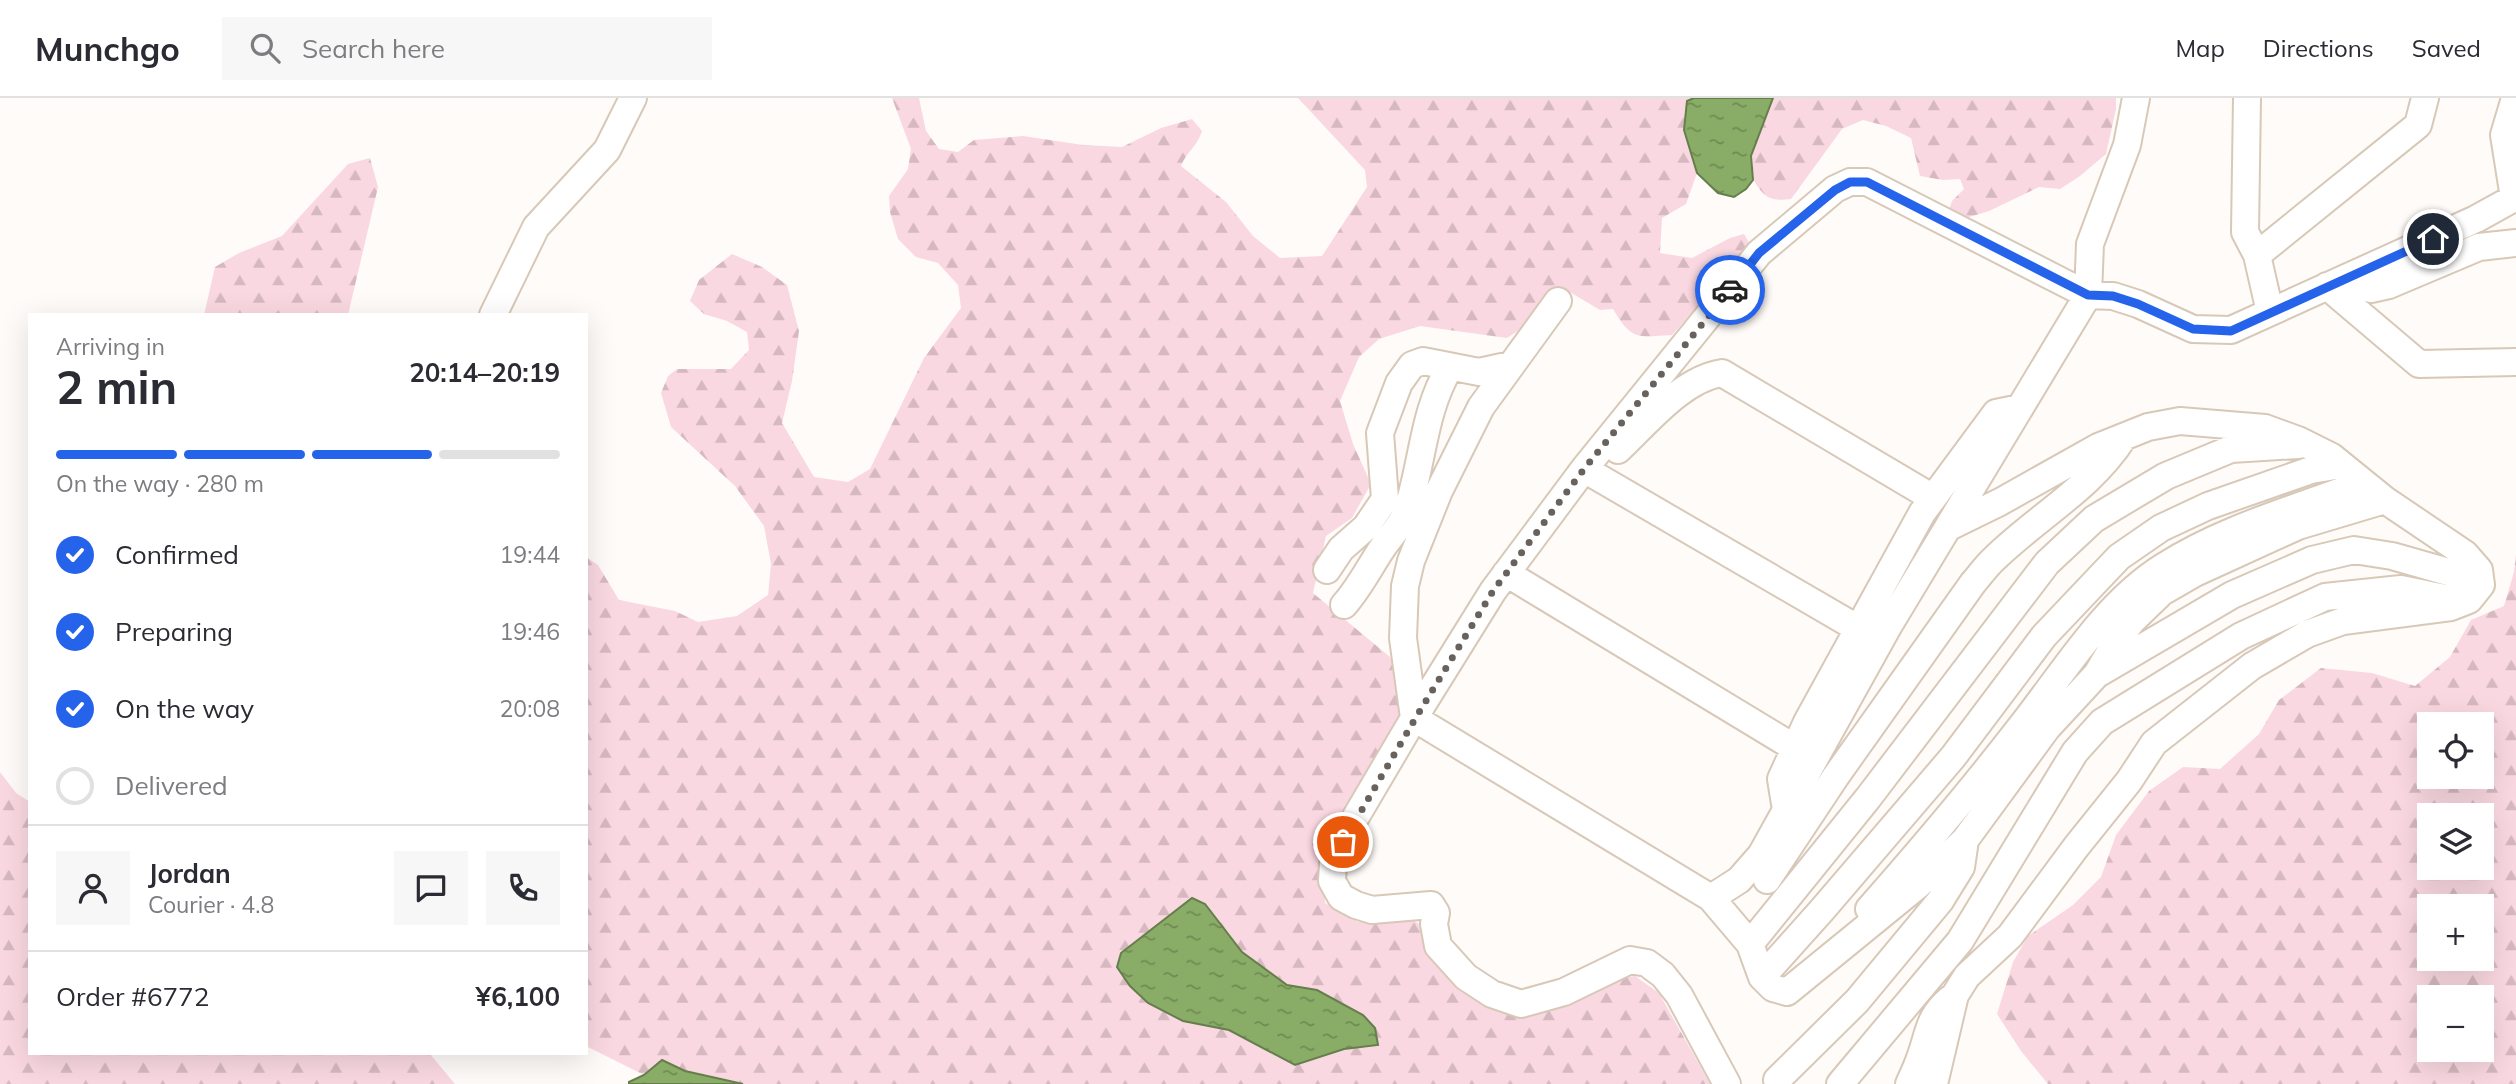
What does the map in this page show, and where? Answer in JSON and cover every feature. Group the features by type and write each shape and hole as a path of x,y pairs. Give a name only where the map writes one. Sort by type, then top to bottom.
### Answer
{"street":[{"path":"494,313 536,227 607,150 633,98"},
{"path":"1711,898 1739,880 1761,855 1889,625 2088,295 2090,244 2127,145 2136,98"},
{"path":"2247,98 2245,232 2257,255 2270,312"},
{"path":"2408,98 2418,125"},
{"path":"2257,255 2418,125 2425,98"},
{"path":"1727,1084 1679,995 1663,975 1647,962 1630,960 1564,992 1521,1004 1492,993 1465,977 1438,946 1434,924 1436,913 1431,905 1372,909 1341,897 1332,881 1333,864 1354,820 1493,591 1584,469 1759,253 1835,190 1850,182 1867,182 2088,295 2113,296 2138,304 2193,329 2231,331 2476,219 2515,197 2504,135 2515,98"},
{"path":"2336,282 2371,289 2389,285 2479,247 2516,243"},
{"path":"2336,282 2419,365 2516,362"},
{"path":"1415,719 1403,638 1405,586 1411,561 1439,491 1475,419 1558,301"},
{"path":"1327,570 1341,549 1366,527 1385,499 1380,433 1399,383 1412,365 1423,361 1479,372 1511,365"},
{"path":"1344,605 1354,594 1384,545 1401,526 1437,387 1450,367"},
{"path":"1584,469 1607,460 1685,388 1707,375 1722,373 1933,498"},
{"path":"1786,810 1781,779 1795,748 1857,628 1922,513 1996,413 2020,408"},
{"path":"1909,1084 1921,1057 1927,1029 1940,1008 1955,995 1967,976 2010,936 2154,743 2252,666 2307,634 2343,621 2451,607 2469,600 2481,585 2479,570 2465,554 2385,500 2332,457 2307,444 2264,428 2180,421 2148,427 2098,447 1949,527"},
{"path":"1767,880 1836,776 1973,583 1995,558 2075,492 2111,458 2124,436"},
{"path":"1750,944 1868,798 2047,564 2095,519 2166,476 2231,449 2307,444"},
{"path":"1762,977 1953,757 2044,636 2119,557 2161,528 2208,506 2311,470 2342,465"},
{"path":"1584,469 1857,628"},
{"path":"1870,925 1865,917 1869,909 1923,848 2092,633 2125,598 2163,567 2233,531 2364,483"},
{"path":"1415,719 1711,898 1750,944 1762,977 1773,988 1787,992 1917,886 1965,840 2048,728 2097,674 2132,621 2162,593 2195,573 2298,526 2385,500"},
{"path":"2097,674 2232,594 2312,560 2354,551 2392,555 2480,581"},
{"path":"1506,573 1795,748"},
{"path":"1840,1084 1960,941 2075,751 2102,722 2241,636 2325,597 2401,589 2462,603"},
{"path":"1777,1080 1857,1001 1932,912 1961,867 1965,840"},
{"path":"1934,1084 1955,995"}],"green space":[{"path":"892,98 919,98 926,131 939,149 958,152 974,140 1023,136 1083,145 1122,147 1161,128 1192,119 1202,131 1181,166 1226,202 1253,236 1280,258 1322,256 1367,187 1365,170 1298,98 1694,98 1687,101 1684,130 1697,173 1686,204 1662,218 1660,253 1692,258 1730,238 1744,234 1751,246 1672,335 1636,335 1625,327 1613,309 1600,310 1568,291 1550,300 1532,322 1507,338 1420,326 1379,339 1359,357 1340,401 1353,444 1371,484 1352,518 1326,536 1313,593 1390,657 1405,683 1399,727 1323,862 1325,903 1358,922 1394,916 1409,917 1432,933 1452,977 1475,1000 1506,1012 1616,979 1635,976 1659,993 1710,1084 743,1084 685,1071 662,1060 644,1075 588,1047 588,558 598,565 619,600 675,611 698,622 737,616 768,595 771,564 764,526 735,486 671,427 661,393 668,376 677,369 731,369 749,350 747,332 727,321 704,314 690,301 699,280 732,254 762,267 787,285 799,331 792,381 782,423 814,477 848,482 870,469 924,358 961,308 958,285 938,263 916,257 898,239 890,212 889,196 908,169 911,149"},
{"path":"1773,98 2116,98 2116,109 2106,154 2080,176 2060,189 2039,187 1989,211 1963,219 1949,210 1952,201 1964,189 1960,179 1943,180 1920,176 1911,138 1886,126 1863,120 1842,129 1791,199 1776,200 1768,197 1758,187 1751,165 1756,142"},
{"path":"370,158 378,187 348,313 204,313 215,267 239,253 282,236 348,164"},
{"path":"2516,553 2516,1084 2048,1084 2021,1051 1997,1014 2013,962 2028,936 2073,905 2101,877 2116,835 2149,791 2183,767 2220,769 2259,734 2279,700 2321,668 2372,673 2415,686 2450,657 2471,620 2504,606 2514,572"},
{"path":"0,772 16,793 28,801 28,1055 431,1055 455,1084 0,1084"}],"water":[{"path":"1694,98 1773,98 1751,156 1753,180 1734,197 1718,193 1697,173 1684,130 1687,101"},
{"path":"1192,898 1205,904 1242,952 1287,985 1317,990 1363,1015 1375,1028 1378,1045 1344,1049 1295,1065 1229,1030 1183,1021 1148,1003 1130,986 1117,967 1121,953"},
{"path":"662,1060 685,1071 743,1084 629,1084"}],"way so far":[{"path":"1343,842 1493,591 1584,469 1730,290"}],"route":[{"path":"1730,290 1759,253 1835,190 1850,182 1867,182 2088,295 2113,296 2138,304 2193,329 2231,331 2433,239"}]}
